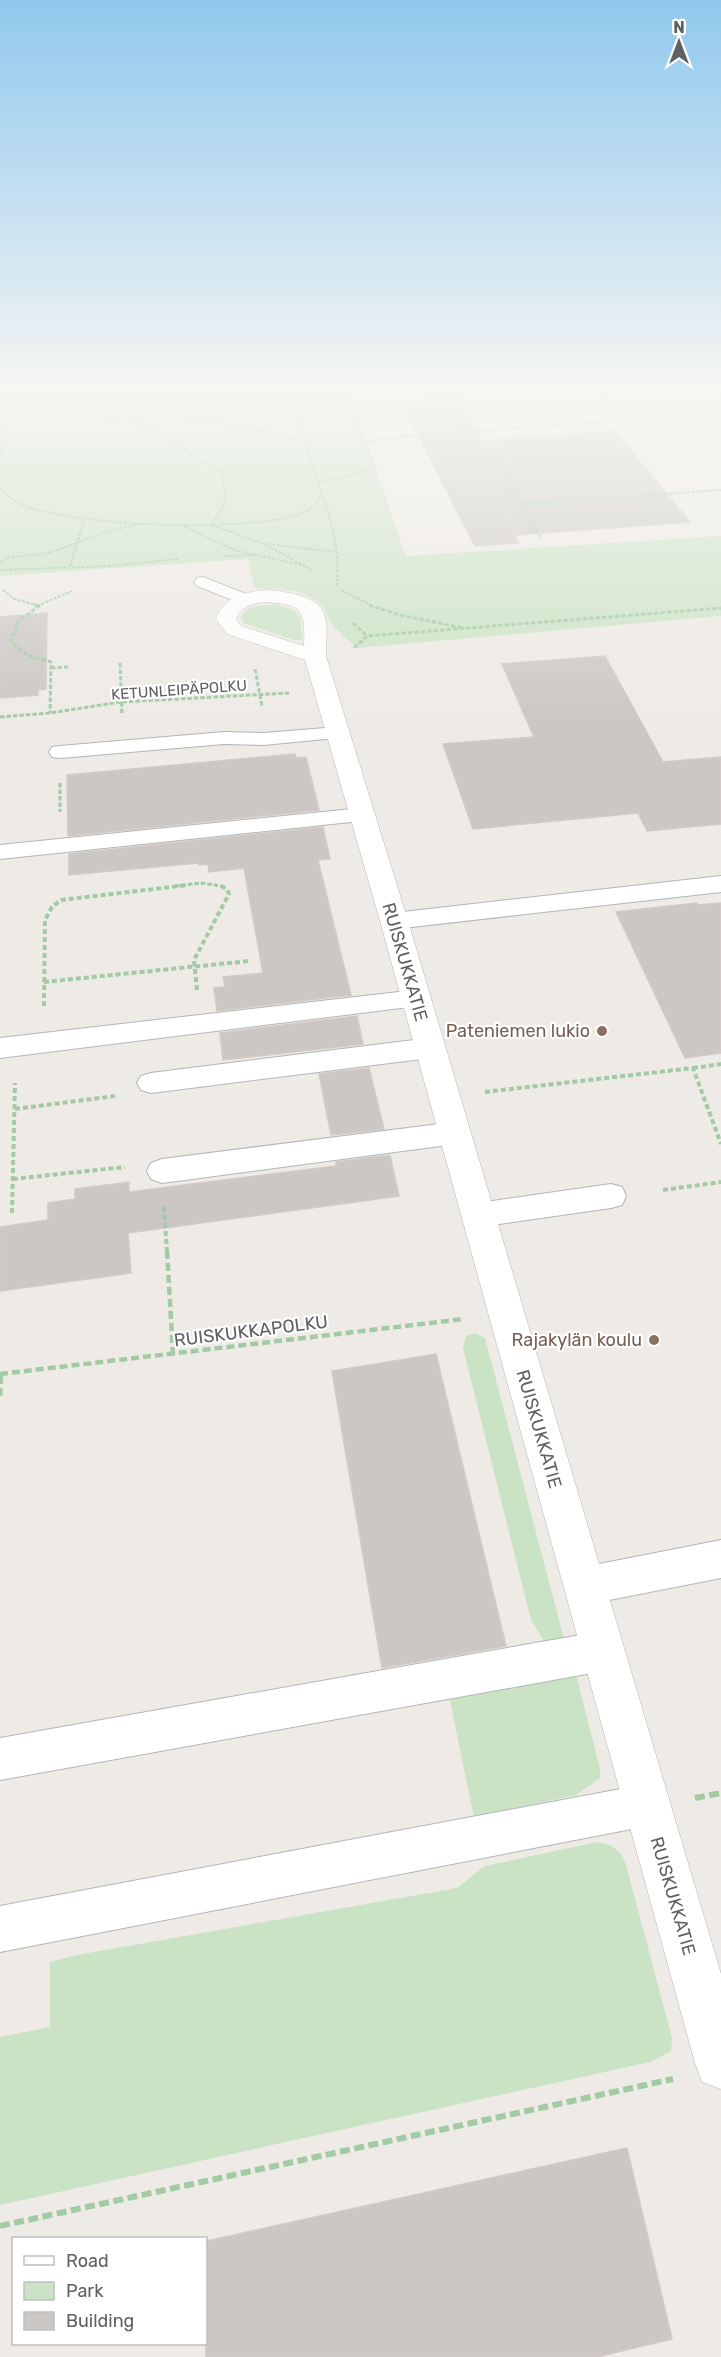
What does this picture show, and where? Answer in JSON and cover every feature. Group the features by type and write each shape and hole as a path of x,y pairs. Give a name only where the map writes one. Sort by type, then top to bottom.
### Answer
{"street":[{"name":"RUISKUKKATIE","path":"245,600 254,597 281,597 297,600 309,607 315,616 321,673 338,734 394,921 721,2063"},
{"path":"245,600 228,610 226,619 234,630 321,673"}],"lane":[{"path":"203,582 245,600"},
{"path":"60,752 224,738 264,740 338,734"},
{"path":"0,852 362,815"},
{"path":"394,921 721,884"},
{"path":"8,1047 416,999"},
{"path":"151,1083 430,1048"},
{"path":"162,1171 454,1133"},
{"path":"478,1215 611,1196"},
{"path":"584,1586 721,1560"},
{"path":"0,1759 603,1651"},
{"path":"0,1929 647,1805"}],"path":[{"path":"13,501 34,509 85,518 212,525 248,523 298,515 315,507 318,501"},
{"path":"212,525 226,501"},
{"path":"325,501 331,517 340,564 337,588 339,599"},
{"path":"519,501 540,537"},
{"path":"521,504 564,501"},
{"path":"70,566 85,518"},
{"path":"0,557 49,553 109,531 147,523"},
{"path":"182,525 234,550 305,566"},
{"path":"212,525 265,543 319,575"},
{"path":"265,543 337,552"},
{"path":"225,556 258,555"},
{"path":"0,563 7,558"},
{"path":"0,570 111,566 181,559"},
{"path":"328,581 364,604 406,618 463,628"},
{"path":"3,590 9,598 19,603 37,605"},
{"path":"50,713 51,668 48,659 28,655 11,642 13,628 22,616 37,605 72,591"},
{"path":"350,620 367,636 721,608"},
{"path":"120,663 124,746"},
{"path":"254,666 260,695 260,716 264,740"},
{"path":"51,668 68,667"},
{"name":"KETUNLEIPÄPOLKU","path":"0,717 50,713 121,702 260,695 321,673"},
{"path":"60,752 60,846"},
{"path":"44,1043 45,920 52,907 62,900 201,883 218,884 227,889 227,901 194,960 201,1024"},
{"path":"44,982 249,961"},
{"path":"8,1047 15,1108 12,1213"},
{"path":"476,1093 721,1064"},
{"path":"693,1068 721,1144"},
{"path":"15,1108 131,1094 151,1083"},
{"path":"13,1179 127,1167 162,1171 173,1354"},
{"path":"663,1190 721,1182"},
{"name":"RUISKUKKAPOLKU","path":"0,1374 506,1313"},
{"path":"0,1374 0,1396"},
{"path":"693,1798 721,1793"},
{"path":"0,2226 686,2077"}],"green space":[{"path":"0,501 387,501 406,556 721,536 721,616 357,648 333,625 324,608 315,600 290,591 255,589 248,559 0,576"},
{"path":"277,604 293,610 301,617 302,640 294,640 243,623 241,616 249,607"},
{"path":"475,1333 485,1338 564,1639 546,1644 531,1620 463,1348 466,1336"},
{"path":"576,1674 600,1769 600,1778 576,1795 474,1817 449,1696"},
{"path":"598,1842 616,1849 626,1865 672,2038 671,2051 650,2062 0,2205 0,2037 50,2027 50,1962 77,1955 457,1888 485,1866"}],"building":[{"path":"452,501 673,501 690,522 515,535 519,543 475,546"},
{"path":"47,613 46,689 38,690 38,695 0,698 0,617"},
{"path":"605,656 663,762 721,757 721,824 647,831 638,813 473,829 443,744 534,737 502,664"},
{"path":"295,754 296,758 306,757 319,810 68,836 67,775"},
{"path":"323,827 330,859 318,860 351,995 217,1011 214,988 225,987 223,977 263,973 244,868 209,872 208,864 199,865 198,863 69,875 69,854"},
{"path":"697,903 698,905 721,903 721,1053 685,1058 616,912"},
{"path":"357,1016 363,1044 223,1060 220,1033"},
{"path":"369,1068 384,1129 331,1135 319,1074"},
{"path":"390,1155 399,1196 128,1233 131,1273 0,1291 0,1227 48,1220 48,1203 75,1199 75,1189 129,1182 129,1192 336,1166 336,1162"},
{"path":"436,1354 506,1646 382,1668 332,1371"},
{"path":"627,2148 672,2339 597,2357 206,2357 207,2241"}],"place":[{"name":"Pateniemen lukio","path":"602,1031"},
{"name":"Rajakylän koulu","path":"654,1340"}]}
